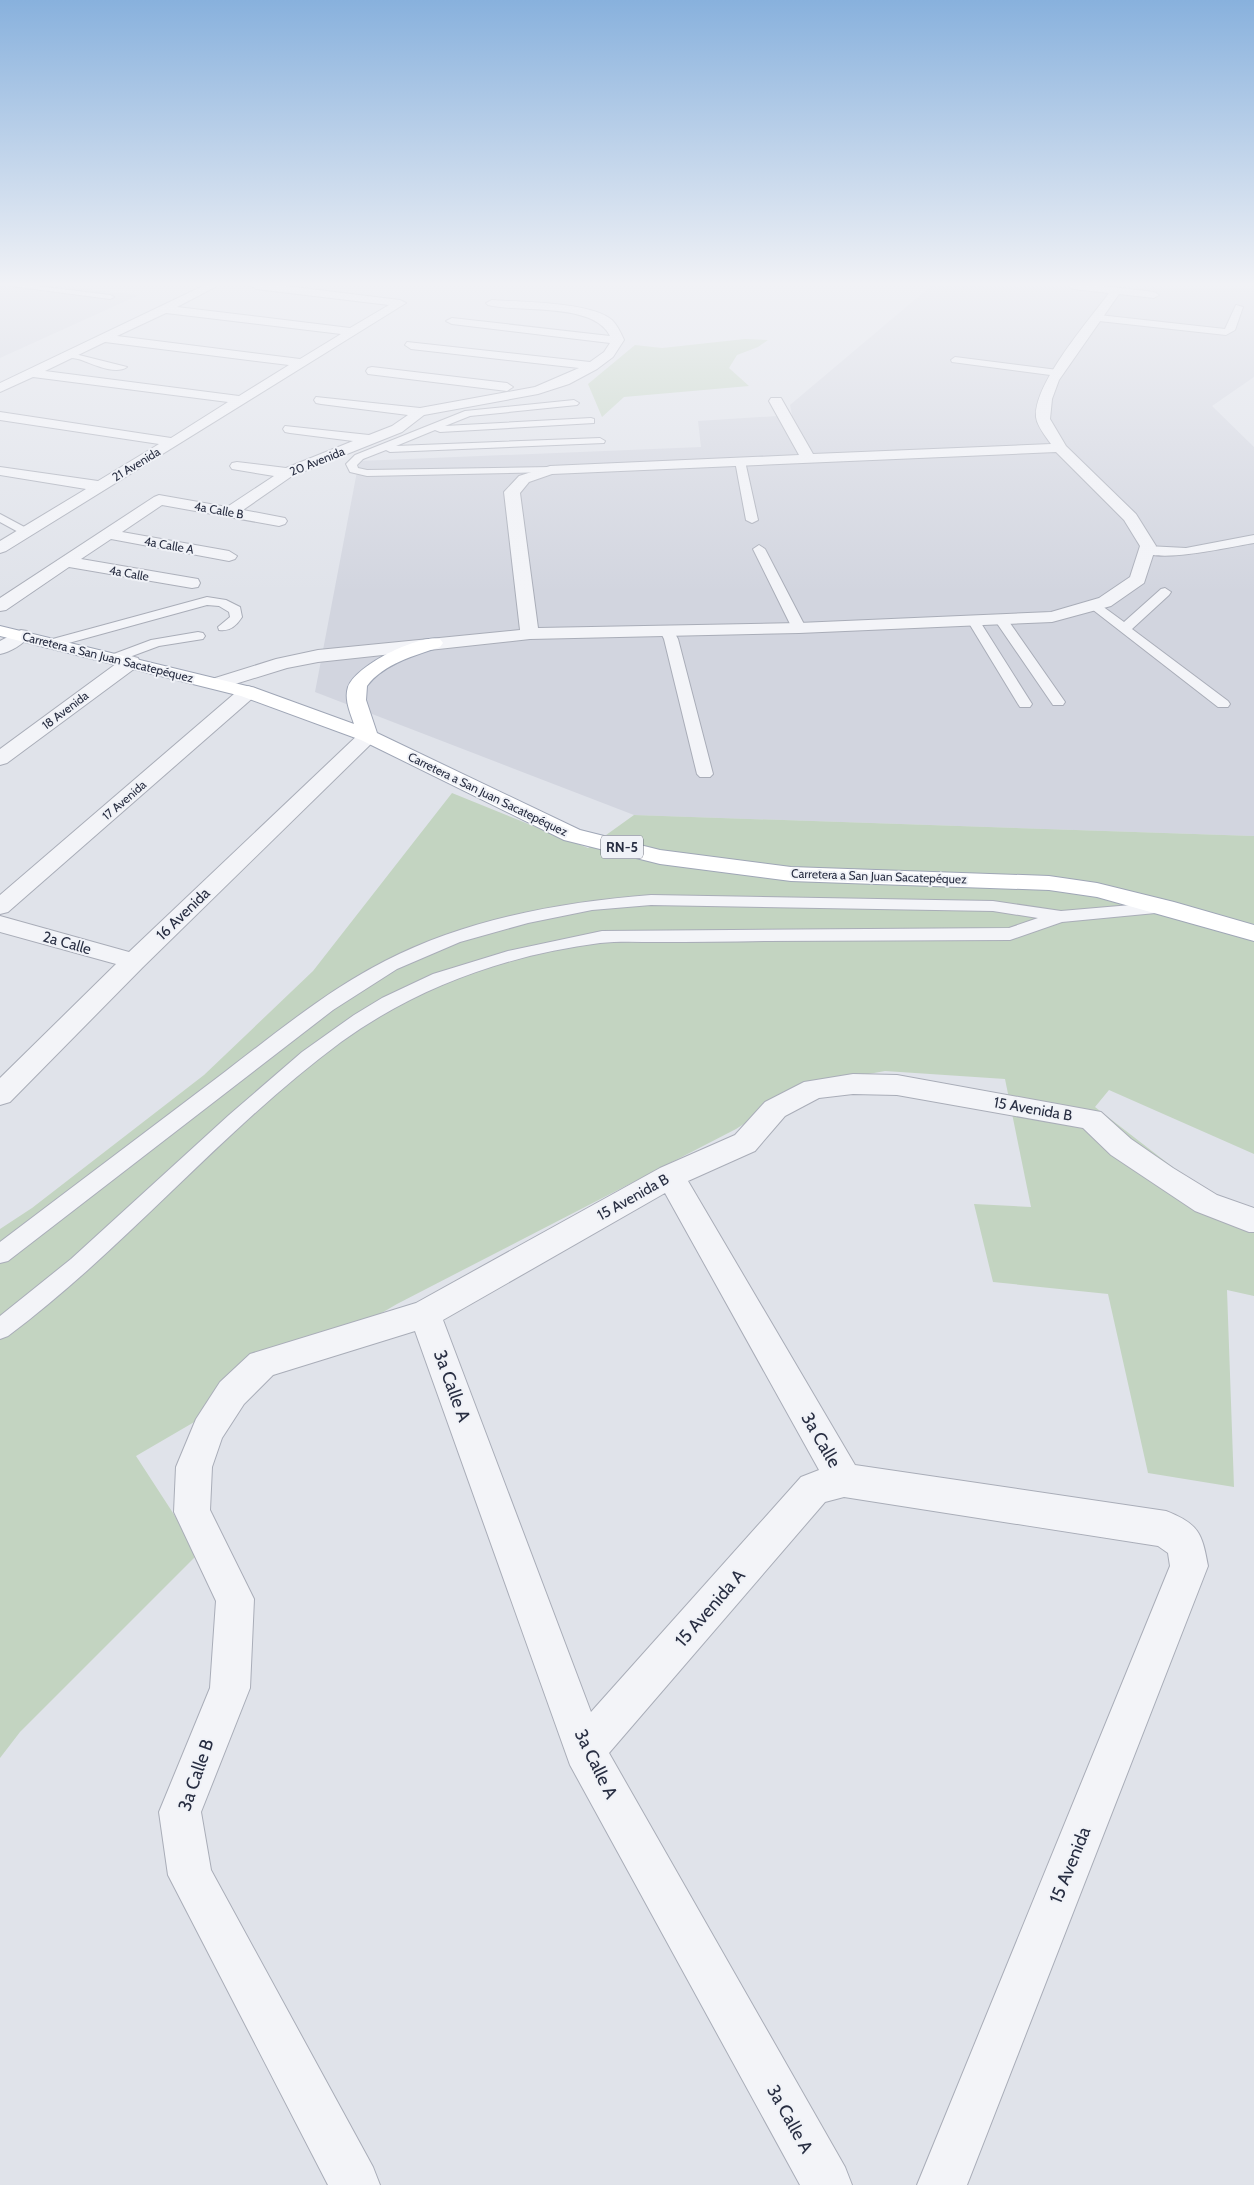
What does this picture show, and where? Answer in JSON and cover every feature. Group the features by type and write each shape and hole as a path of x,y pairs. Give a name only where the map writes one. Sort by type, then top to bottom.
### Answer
{"main road":[{"name":"Carretera a San Juan Sacatepéquez","path":"0,631 248,692 368,736 572,835 660,856 791,874 1049,883 1097,890 1166,907 1254,933"},
{"path":"368,736 356,694 360,681 379,665 434,643"}],"street":[{"path":"146,388 240,400"},
{"name":"21 Avenida","path":"0,548 260,388"},
{"path":"520,388 538,390"},
{"name":"20 Avenida","path":"230,512 287,473 374,445 420,412 544,388"},
{"path":"219,684 283,663 318,656 530,634 799,628 1052,617 1094,606 1105,602 1138,579 1148,546 1130,517 1060,448 1042,419 1045,399 1051,388"},
{"path":"321,400 420,412"},
{"path":"776,401 808,458"},
{"path":"0,416 172,442"},
{"path":"290,429 374,445"},
{"path":"530,634 512,492 524,479 550,470 1060,448"},
{"path":"237,466 287,473"},
{"path":"0,471 99,486"},
{"name":"4a Calle B","path":"108,534 159,500 279,520"},
{"path":"0,606 108,534"},
{"name":"4a Calle A","path":"108,534 229,556"},
{"name":"4a Calle","path":"66,562 192,584"},
{"path":"0,649 21,635"},
{"name":"18 Avenida","path":"0,759 123,660"},
{"name":"17 Avenida","path":"0,907 248,692"},
{"name":"16 Avenida","path":"0,1095 134,961 368,736"},
{"name":"2a Calle","path":"0,924 134,961"},
{"name":"15 Avenida B","path":"208,1430 232,1393 262,1364 425,1314 670,1176 745,1143 775,1109 814,1089 853,1084 897,1085 1091,1119 1121,1147 1206,1203 1249,1220 1254,1220"},
{"name":"3a Calle","path":"670,1176 844,1480 1166,1529 1185,1543"},
{"name":"3a Calle A","path":"425,1314 586,1750 827,2185"},
{"name":"3a Calle B","path":"208,1430 194,1467 192,1512 234,1599 230,1688 180,1812 190,1875 355,2185"},
{"name":"15 Avenida A","path":"586,1750 814,1489 844,1480"},
{"name":"15 Avenida","path":"942,2185 1189,1566 1185,1543"}],"lane":[{"path":"550,470 367,473 354,470 351,464 374,445 423,430 468,413 574,403"},
{"path":"423,430 591,421"},
{"path":"374,445 600,441"},
{"path":"740,461 752,520"},
{"path":"0,517 26,532"},
{"path":"1147,550 1186,552 1254,539"},
{"path":"759,549 799,628"},
{"path":"1124,629 1165,592"},
{"path":"54,643 207,601 222,603 235,610 236,617 232,623 224,627"},
{"path":"1094,606 1223,704"},
{"path":"1000,619 1058,702"},
{"path":"973,620 1025,704"},
{"path":"667,631 671,639 705,774"},
{"path":"123,660 156,643 198,636"},
{"path":"0,1254 326,1005 391,965 454,938 527,918 592,905 651,900 993,906 1060,917"},
{"path":"0,1330 58,1284 257,1102 319,1049 367,1015 416,989 476,964 539,948 602,937 1010,934 1060,917 1166,907"}],"shaded area":[{"path":"810,388 1238,388 1212,406 1254,447 1254,836 634,815 315,692 359,461 701,447 698,421 792,415 790,405"}],"green space":[{"path":"590,388 727,388 624,397 602,417"},
{"path":"452,793 588,848 634,815 1254,836 1254,1154 1109,1090 1095,1107 1254,1230 1254,1296 1227,1290 1234,1487 1148,1473 1108,1294 993,1282 974,1204 1031,1207 1005,1079 885,1071 803,1086 736,1129 397,1304 136,1456 199,1553 20,1732 0,1758 0,1229 32,1208 204,1075 313,971"}]}
